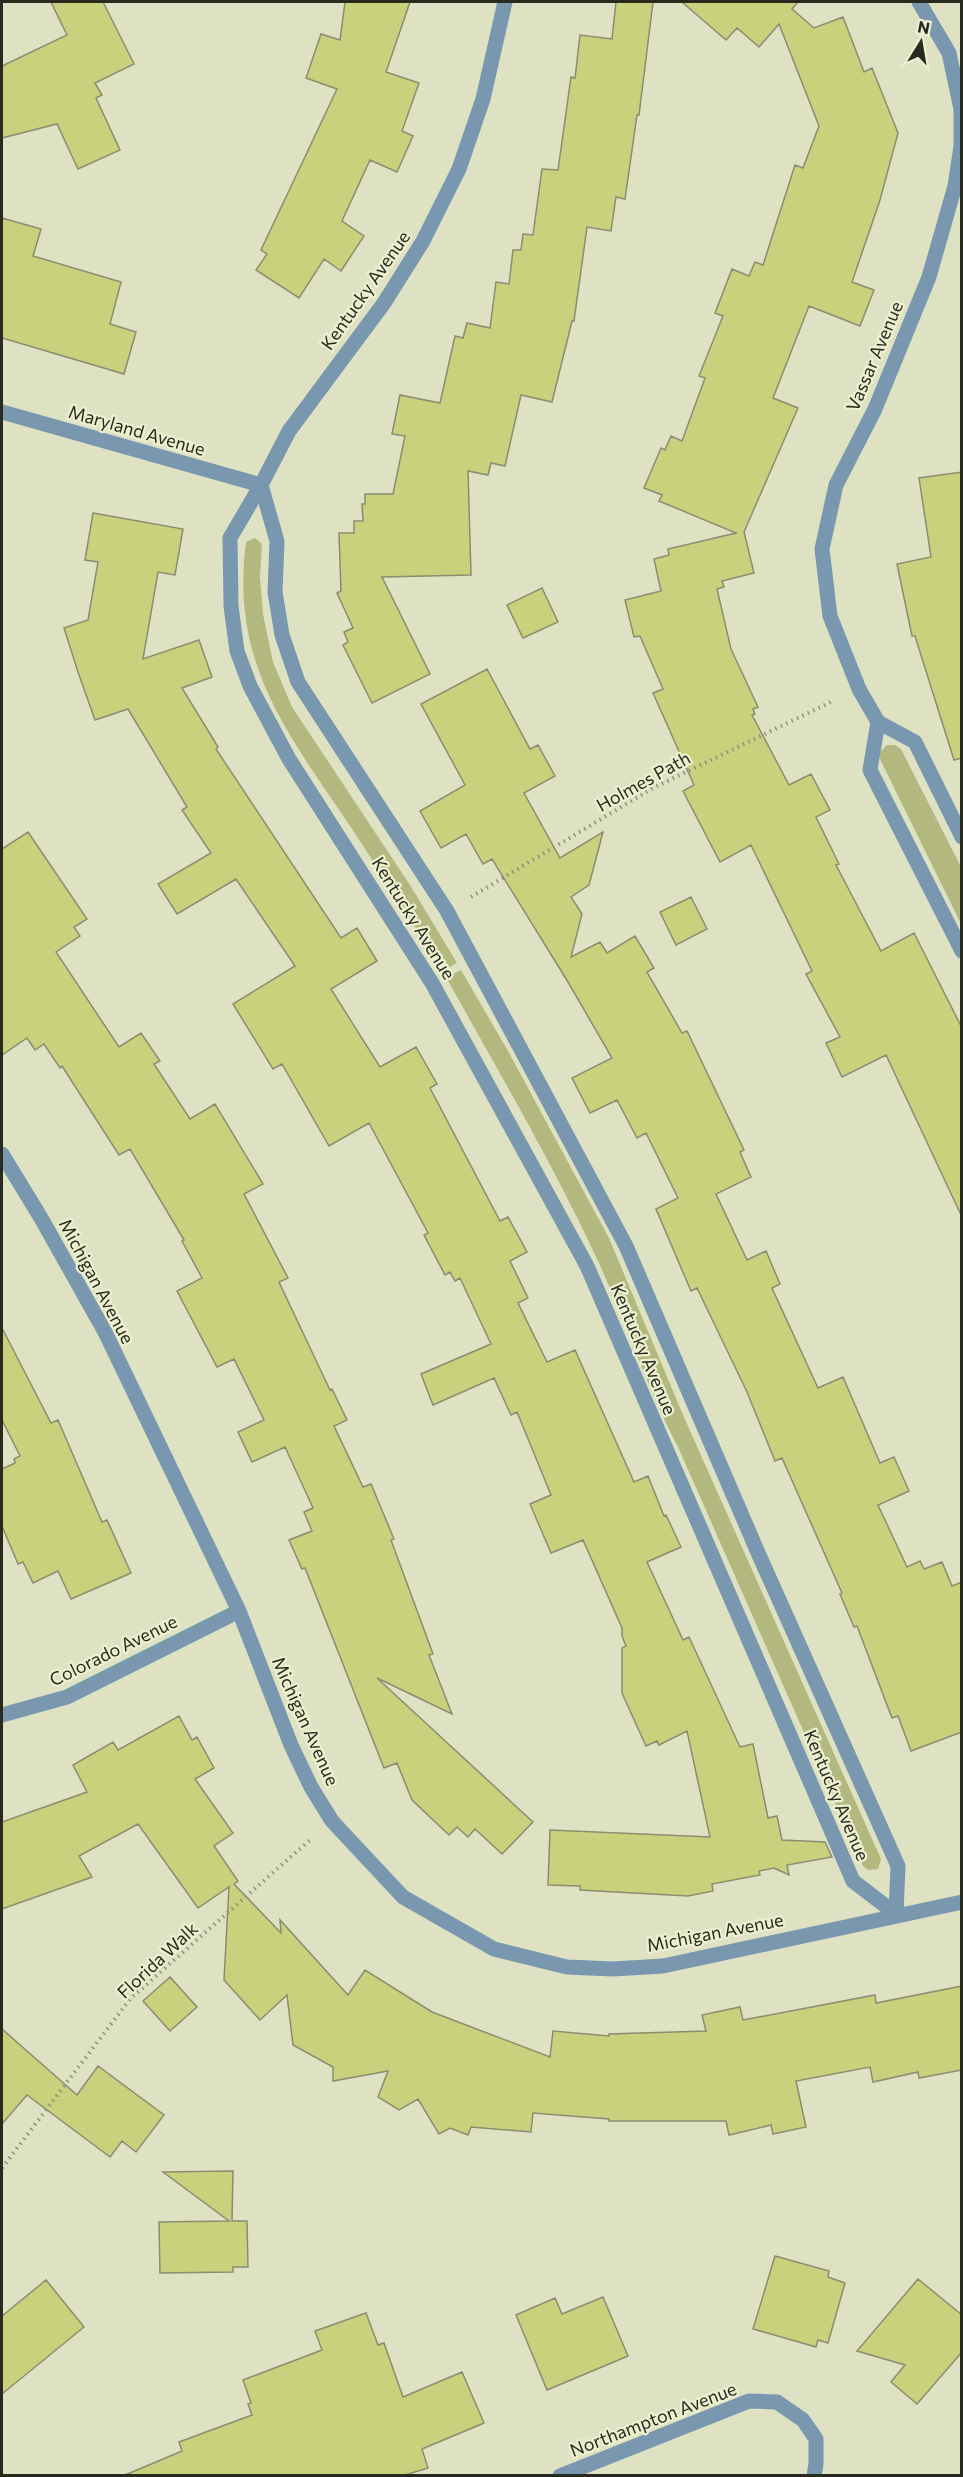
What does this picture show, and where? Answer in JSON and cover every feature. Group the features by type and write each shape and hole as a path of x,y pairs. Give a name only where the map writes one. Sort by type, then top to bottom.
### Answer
{"street":[{"name":"Kentucky Avenue","path":"505,2 483,99 466,149 459,169 423,241 384,303 289,431 230,538 231,606 237,651 250,686 289,759 432,983 587,1266 853,1881 896,1914"},
{"name":"Vassar Avenue","path":"878,723 859,689 830,616 822,549 836,485 875,409 929,277 955,186 961,146 961,109 950,53 920,2"},
{"name":"Maryland Avenue","path":"2,412 261,485"},
{"name":"Kentucky Avenue","path":"261,485 277,541 275,592 282,635 298,682 447,911 626,1246 759,1555 898,1866 896,1914"},
{"path":"962,837 915,742 878,723 870,770 962,951"},
{"name":"Michigan Avenue","path":"2,1154 105,1332 239,1611 291,1744 311,1787 332,1821 403,1897 494,1948 567,1967 613,1969 663,1966 896,1914 962,1902"},
{"name":"Colorado Avenue","path":"2,1716 67,1697 239,1611"},
{"name":"Northampton Avenue","path":"560,2475 749,2401 777,2402 803,2421 816,2439 814,2475"}],"path":[{"name":"Holmes Path","path":"447,911 653,788 859,689"},
{"name":"Florida Walk","path":"2,2168 130,1999 332,1821"}],"green space":[{"path":"255,538 262,544 260,577 263,614 273,662 292,707 410,885 457,963 443,971 306,761 269,696 256,662 247,625 243,586 246,542"},
{"path":"887,745 895,745 901,749 961,867 961,924 880,759 880,752"},
{"path":"461,970 508,1051 609,1238 683,1415 881,1859 878,1869 868,1870 863,1866 656,1401 580,1223 446,977"}],"building":[{"path":"51,2 103,2 134,64 95,83 102,95 96,98 120,150 78,169 57,124 2,138 2,66 67,35"},
{"path":"345,2 410,2 386,72 419,83 402,131 413,136 397,172 370,160 342,221 364,236 341,271 324,259 299,298 256,270 267,254 261,250 337,89 306,78 321,34 340,40"},
{"path":"616,2 653,2 639,115 637,115 625,199 616,197 611,231 587,227 574,321 572,321 552,402 521,395 505,466 491,463 488,475 468,471 471,575 382,577 430,674 372,703 343,645 348,642 344,632 353,628 337,593 341,591 339,533 354,533 354,521 363,521 362,504 365,504 365,494 393,494 405,436 392,434 400,395 440,403 455,336 463,338 467,323 490,328 496,282 509,284 513,250 521,250 523,234 533,235 542,169 558,170 571,77 575,78 580,35 612,39"},
{"path":"682,2 798,2 792,9 814,28 843,17 864,72 872,68 898,133 880,200 852,282 874,290 860,326 809,306 773,398 798,408 744,532 754,573 722,581 724,587 717,589 731,649 758,707 753,709 755,714 752,715 789,785 811,774 830,810 816,817 839,864 836,865 881,951 914,933 962,1028 962,1217 886,1055 842,1077 826,1043 840,1037 806,974 812,971 751,845 720,862 683,791 694,785 653,693 663,689 640,636 634,637 625,600 661,591 654,559 669,555 668,549 736,533 659,501 662,495 644,488 661,448 665,450 671,436 682,441 705,378 699,376 723,316 715,313 732,269 749,276 755,262 763,265 795,165 803,168 819,126 779,24 759,47 737,28 726,40"},
{"path":"2,218 41,229 33,256 121,282 110,324 136,332 124,374 2,338"},
{"path":"962,472 962,758 954,760 915,636 912,636 897,564 931,557 919,478"},
{"path":"93,513 183,529 175,575 158,572 143,659 199,640 212,677 182,688 218,747 216,749 341,938 357,928 377,961 331,989 380,1067 416,1047 437,1084 430,1088 500,1221 508,1217 527,1252 510,1261 528,1298 518,1303 547,1362 575,1350 634,1482 648,1476 664,1516 666,1515 681,1547 647,1562 683,1640 689,1637 740,1747 753,1744 768,1818 777,1816 782,1840 825,1842 832,1857 787,1865 789,1875 774,1868 759,1871 760,1875 712,1884 713,1891 688,1896 580,1890 580,1886 548,1885 550,1830 710,1837 687,1731 659,1745 657,1741 646,1746 622,1693 622,1648 626,1646 622,1628 583,1540 551,1553 530,1504 551,1495 517,1412 511,1415 494,1378 433,1405 421,1374 491,1344 460,1278 455,1281 450,1272 445,1275 424,1235 428,1233 369,1123 329,1146 282,1064 273,1069 233,1004 295,966 236,879 177,914 158,884 211,853 182,810 187,807 128,709 95,720 78,672 64,628 88,620 98,562 85,560"},
{"path":"542,588 558,622 523,638 507,605"},
{"path":"487,669 530,749 538,745 555,776 524,793 560,858 603,832 589,885 571,897 582,914 571,957 600,942 607,953 635,936 654,968 647,972 682,1033 687,1031 744,1150 740,1152 751,1177 716,1194 747,1260 766,1251 780,1284 772,1288 818,1388 843,1377 880,1463 894,1457 909,1491 878,1505 907,1567 920,1561 924,1569 942,1562 952,1586 962,1582 962,1732 911,1751 898,1716 892,1718 857,1626 854,1627 840,1594 842,1593 782,1458 775,1461 747,1392 697,1288 691,1291 656,1209 678,1198 646,1133 637,1138 617,1100 590,1113 572,1078 612,1058 492,859 483,864 466,834 441,848 420,811 465,785 421,704"},
{"path":"28,832 87,919 74,927 80,936 56,952 119,1047 141,1033 160,1061 154,1064 190,1119 215,1104 263,1184 244,1194 288,1278 279,1282 330,1390 332,1389 347,1420 334,1426 363,1487 371,1484 394,1539 391,1540 433,1654 429,1655 452,1714 377,1678 533,1822 502,1854 475,1829 468,1837 457,1827 449,1835 412,1800 397,1763 384,1768 305,1568 302,1569 289,1540 312,1531 304,1512 313,1508 285,1447 252,1462 238,1432 264,1420 234,1359 217,1367 177,1291 202,1278 182,1241 184,1240 130,1149 119,1155 62,1066 60,1068 44,1044 35,1050 27,1038 2,1055 2,849"},
{"path":"691,897 707,929 676,945 660,912"},
{"path":"2,1328 51,1423 58,1420 102,1522 107,1520 131,1573 71,1599 58,1571 33,1583 23,1562 18,1564 2,1526 2,1469 15,1463 14,1459 20,1456 2,1420"},
{"path":"179,1716 192,1740 197,1737 214,1768 195,1779 233,1833 214,1846 238,1881 234,1884 281,1933 280,1920 348,1995 365,1970 432,2012 550,2057 553,2031 609,2036 609,2034 706,2031 702,2015 740,2007 743,2020 875,1995 876,2003 962,1986 962,2070 919,2078 918,2072 873,2082 870,2067 796,2081 806,2127 773,2134 771,2125 729,2135 726,2121 609,2121 609,2119 533,2113 531,2132 471,2127 468,2135 450,2128 439,2134 418,2099 399,2110 378,2097 388,2071 333,2081 333,2067 293,2045 287,1995 260,2020 224,1980 229,1887 198,1908 138,1824 79,1856 92,1877 2,1909 2,1822 87,1792 73,1765 113,1742 118,1750"},
{"path":"170,1977 197,2007 170,2031 143,2001"},
{"path":"2,2029 77,2095 98,2066 164,2115 136,2152 122,2141 110,2157 27,2095 2,2124"},
{"path":"233,2171 232,2221 247,2221 248,2267 233,2267 233,2272 160,2273 159,2222 229,2221 163,2172"},
{"path":"775,2256 829,2271 828,2277 845,2283 828,2343 818,2340 816,2347 753,2329"},
{"path":"918,2279 962,2315 962,2352 917,2404 891,2382 905,2365 857,2351"},
{"path":"46,2280 84,2327 2,2394 2,2316"},
{"path":"603,2297 628,2356 547,2390 516,2315 555,2298 562,2314"},
{"path":"366,2313 378,2345 384,2343 403,2397 462,2372 484,2423 422,2449 428,2468 405,2475 125,2475 182,2451 179,2442 252,2415 248,2404 251,2403 243,2380 322,2350 315,2331"}]}
